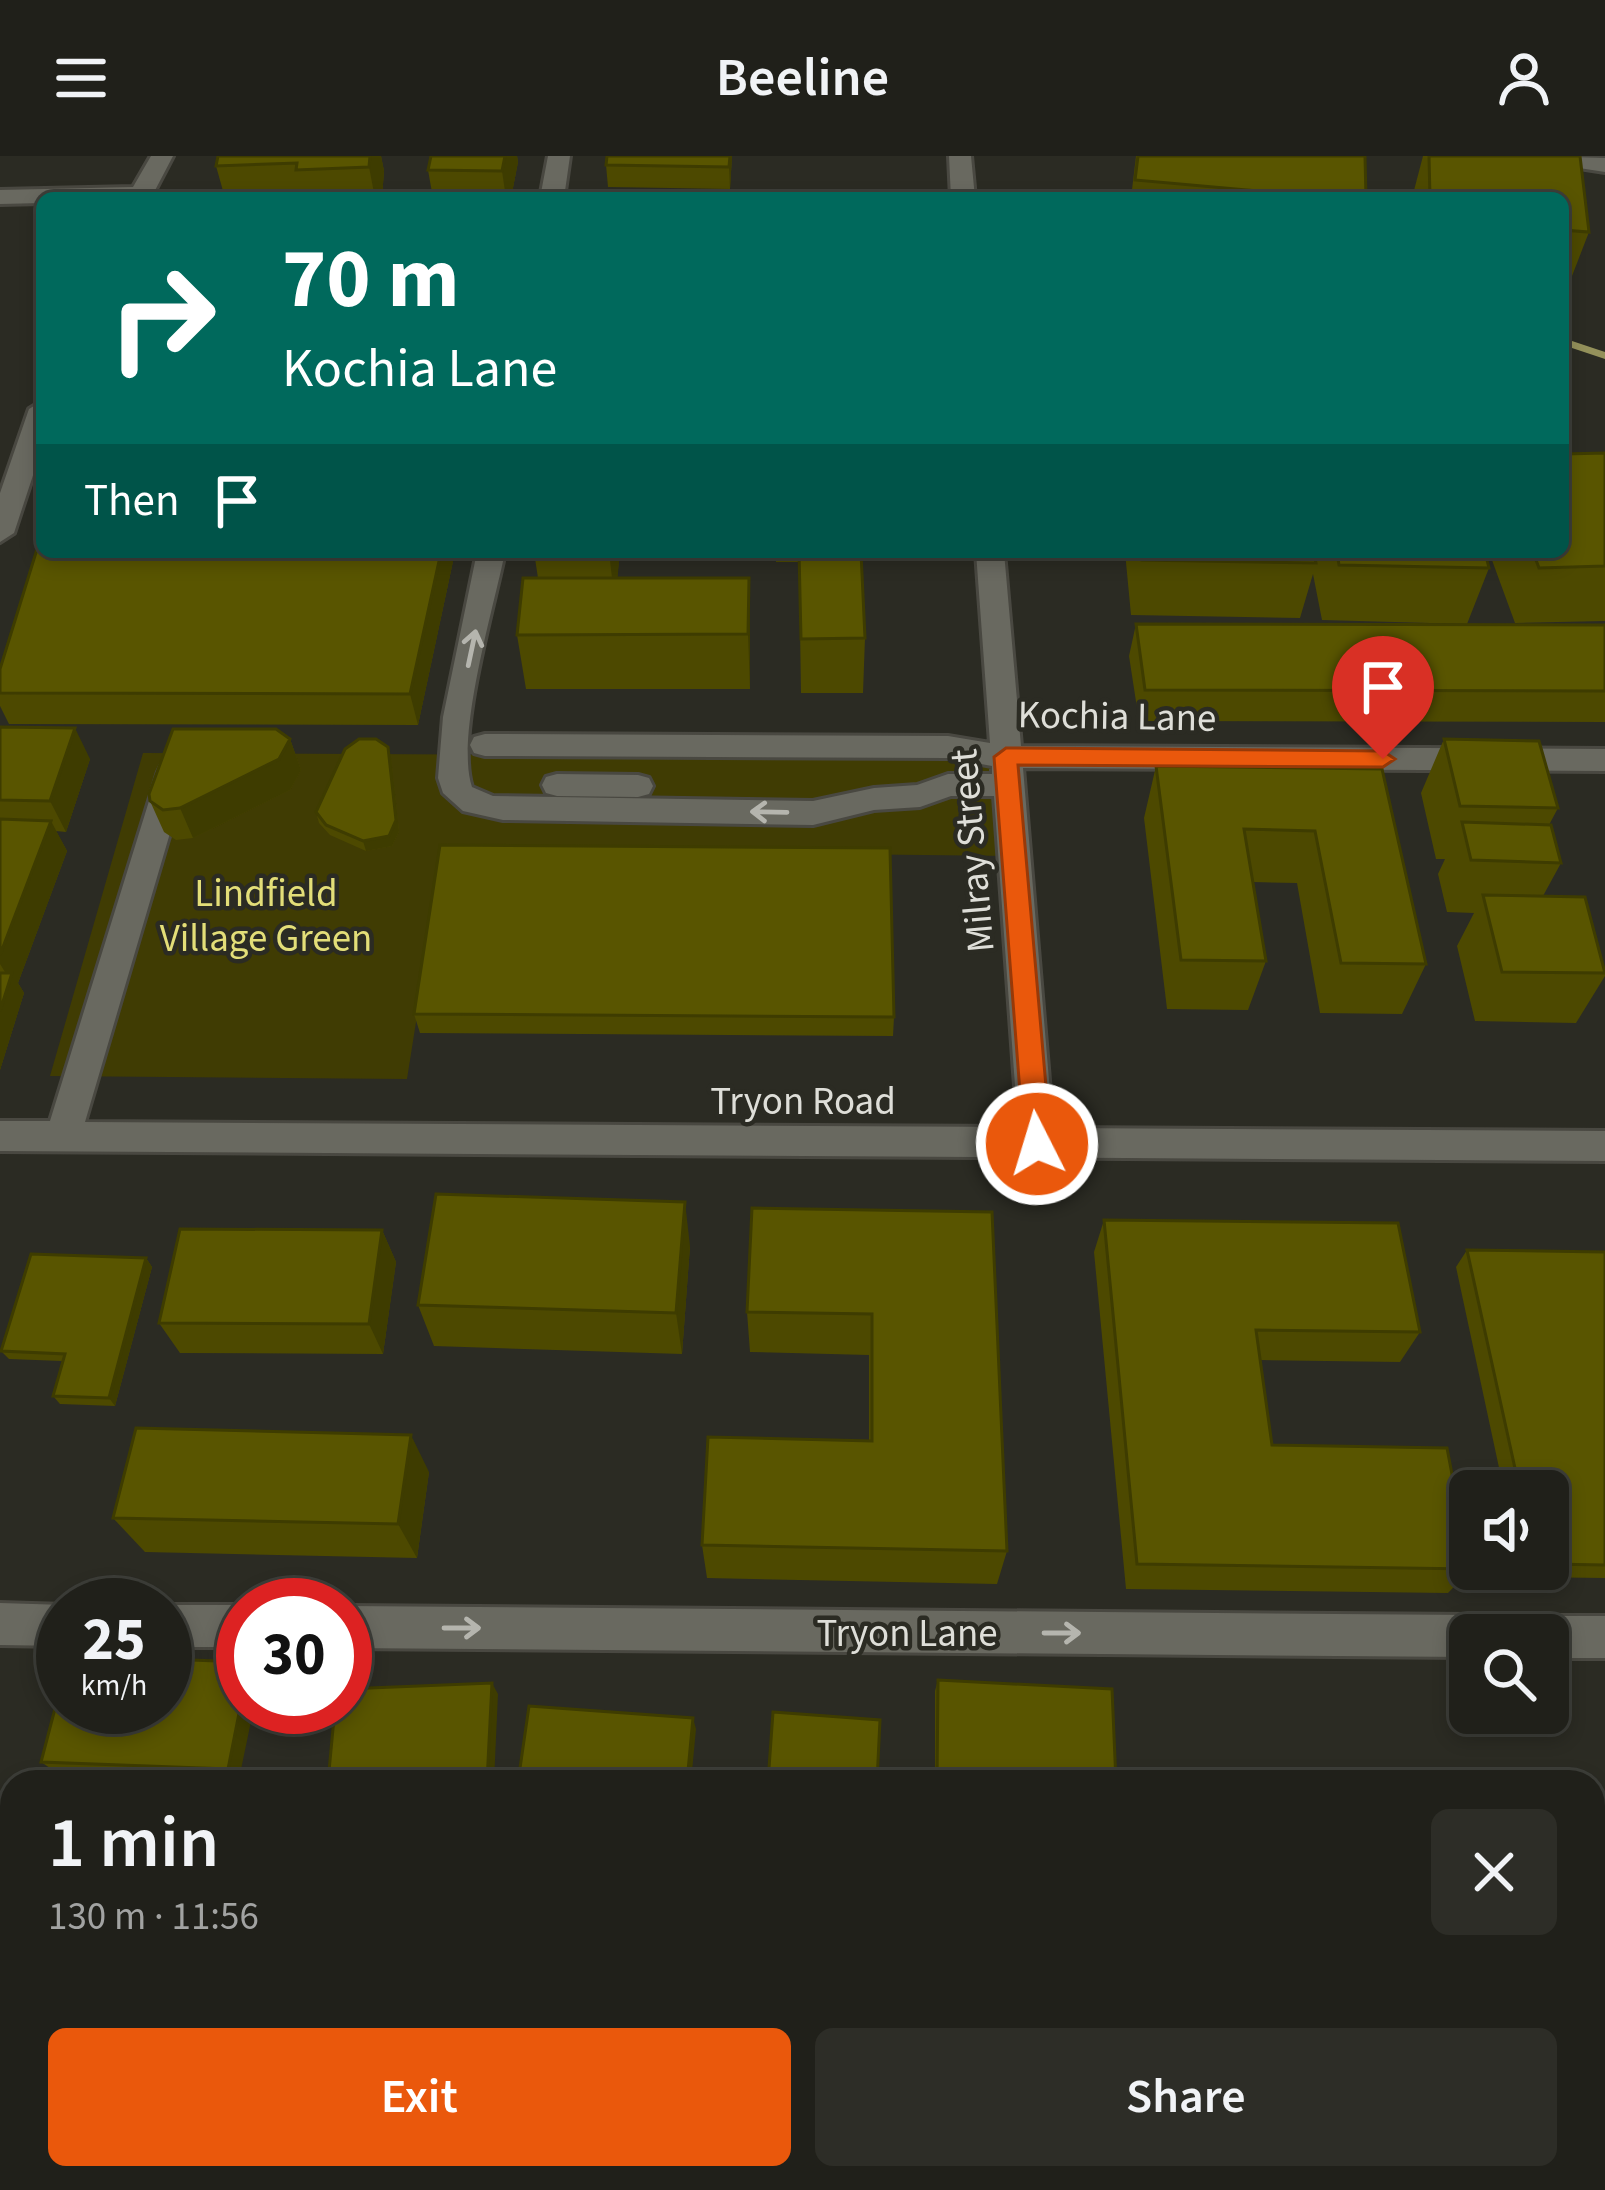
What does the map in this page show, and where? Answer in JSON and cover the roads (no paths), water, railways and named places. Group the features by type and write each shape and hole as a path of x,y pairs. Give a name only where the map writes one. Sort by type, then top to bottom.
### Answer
{"street":[{"path":"142,192 162,156"},
{"path":"553,192 559,156"},
{"path":"960,156 963,192"},
{"path":"1547,156 1605,165"},
{"path":"0,197 36,197"},
{"path":"0,533 36,427"},
{"path":"490,558 452,743 451,782 461,796 487,807 813,813 874,799 920,796 1007,771"},
{"name":"Milray Street","path":"990,558 1037,1144"},
{"name":"Kochia Lane","path":"485,745 948,747 1007,771 1605,760"},
{"path":"63,1137 181,746"},
{"path":"874,799 832,789 558,777 918,772 948,785"},
{"name":"Tryon Road","path":"0,1136 1605,1146"},
{"path":"0,1624 36,1625"},
{"name":"Tryon Lane","path":"372,1627 1449,1636"},
{"path":"1569,1637 1605,1637"}],"waterway":[{"path":"1569,343 1605,356"}],"park label":[{"name":"Lindfield Village Green","path":"266,914"}]}
